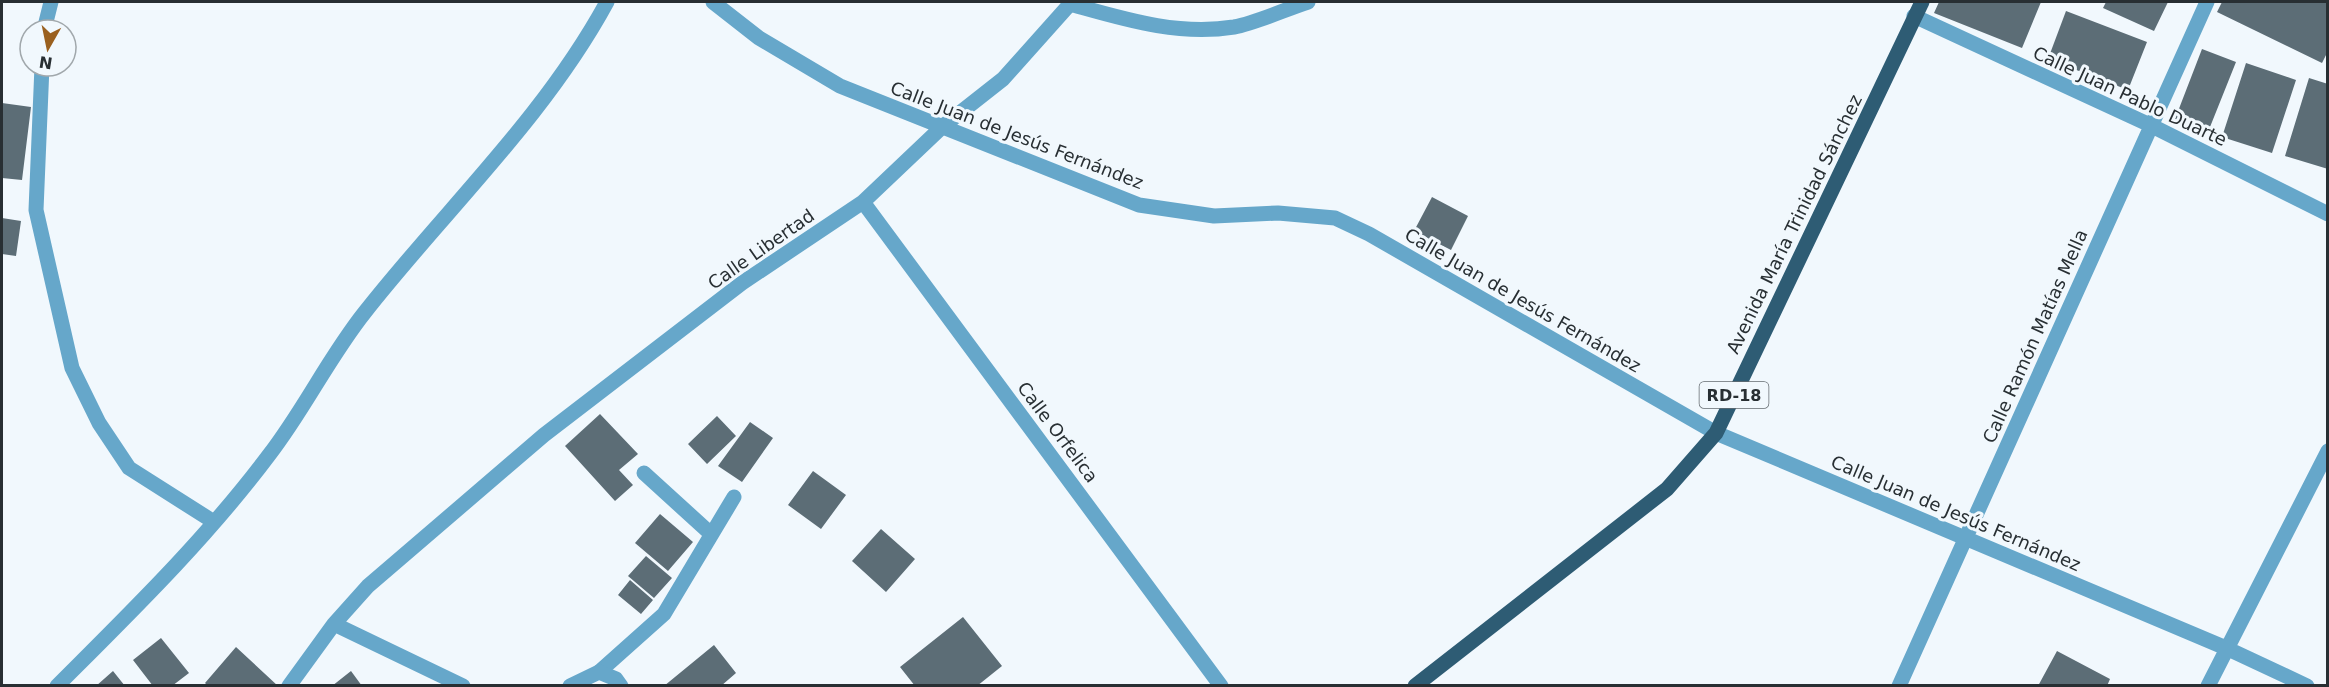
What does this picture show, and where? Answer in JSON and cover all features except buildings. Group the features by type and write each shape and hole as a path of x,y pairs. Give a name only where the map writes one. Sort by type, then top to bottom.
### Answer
{"main road":[{"name":"Avenida María Trinidad Sánchez","path":"1415,686 1667,489 1716,433 1922,2"}],"street":[{"path":"47,18 51,2"},
{"path":"57,686 161,582 269,455 364,314 499,156 546,95 607,2"},
{"name":"Calle Juan de Jesús Fernández","path":"713,2 759,38 840,86 1139,205 1214,216 1278,213 1335,218 1369,234 1716,433 2226,648 2307,686"},
{"name":"Calle Libertad","path":"289,686 334,624 368,586 544,435 742,283 863,202 942,127 1003,79 1070,3 1142,24 1185,30 1235,27 1308,2"},
{"name":"Calle Ramón Matías Mella","path":"1899,686 2207,2"},
{"name":"Calle Juan Pablo Duarte","path":"1914,16 2151,125 2328,214"},
{"path":"42,78 36,210 72,368 99,423 129,468 214,522"},
{"name":"Calle Orfelica","path":"863,202 1221,686"},
{"path":"2208,686 2328,451"},
{"path":"644,473 711,534"},
{"path":"570,686 599,672 664,614 735,496"},
{"path":"334,624 463,686"},
{"path":"599,672 616,679 621,686"}]}
